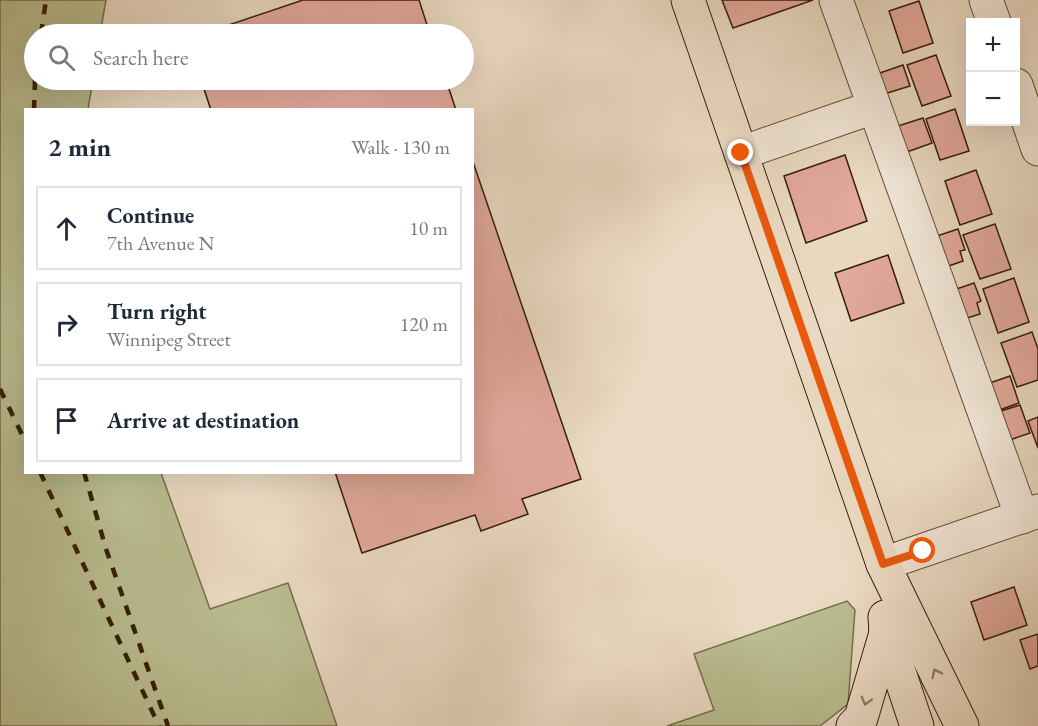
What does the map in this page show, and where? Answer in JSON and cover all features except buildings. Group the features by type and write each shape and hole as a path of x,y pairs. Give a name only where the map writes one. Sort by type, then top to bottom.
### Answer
{"main road":[{"path":"688,0 883,564 962,726"},
{"path":"883,564 886,633 917,726"},
{"path":"853,726 861,718 886,633"}],"street":[{"path":"836,0 874,107 1030,514 883,564"},
{"path":"986,0 993,18"},
{"path":"1020,97 1038,149"},
{"path":"741,153 874,107"}],"green space":[{"path":"0,0 106,0 102,24 24,24 24,90 91,90 88,108 24,108 24,474 161,474 210,609 288,583 337,726 0,726"},
{"path":"847,601 855,610 848,704 820,726 667,726 714,710 694,654"}],"railway":[{"path":"42,24 46,0"},
{"path":"34,108 35,90"},
{"path":"0,389 24,439"},
{"path":"41,474 159,726"},
{"path":"85,474 106,549 168,726"}],"route":[{"path":"741,153 883,564 923,551"}]}
